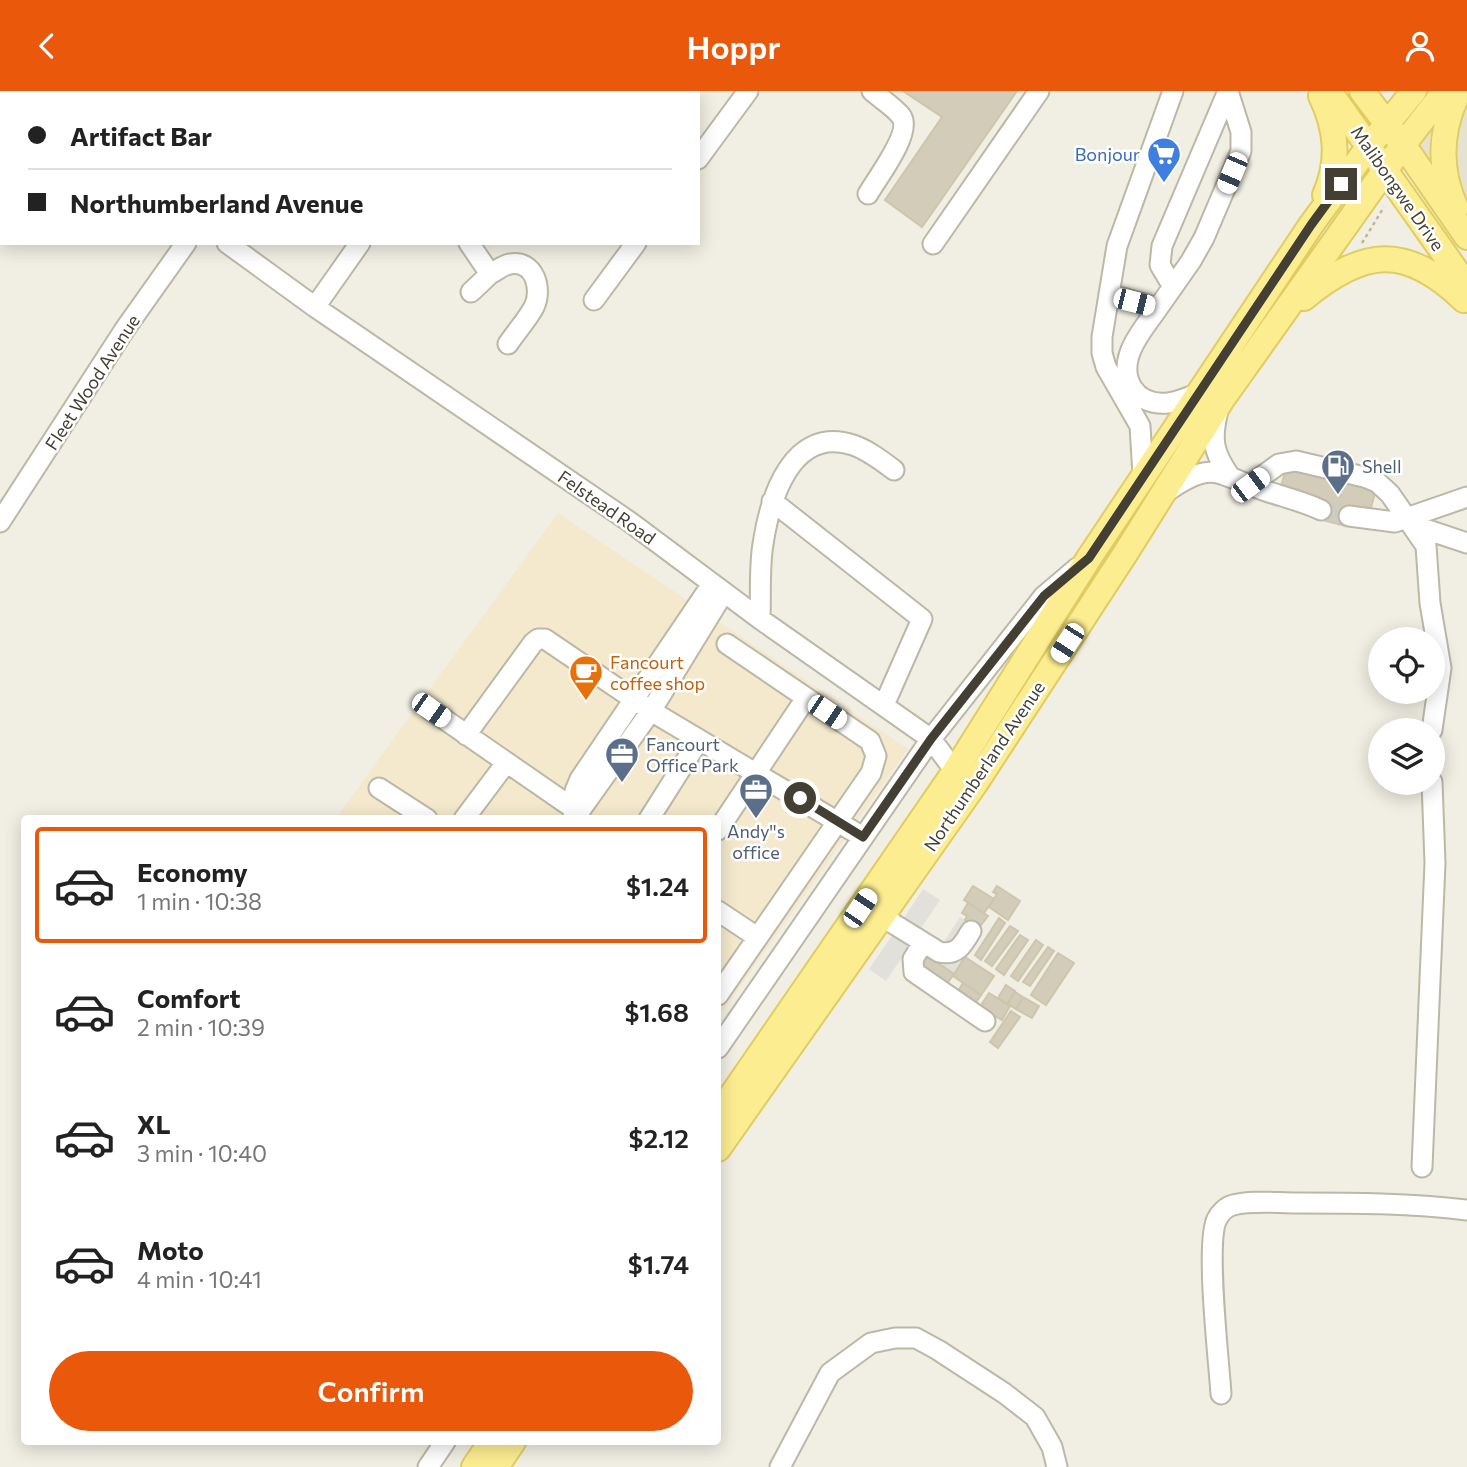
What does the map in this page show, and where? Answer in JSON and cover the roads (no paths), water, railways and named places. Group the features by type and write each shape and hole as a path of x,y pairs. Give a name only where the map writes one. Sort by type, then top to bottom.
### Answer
{"main road":[{"path":"1311,225 1332,179 1335,160 1334,131 1318,91"},
{"name":"Malibongwe Drive","path":"1329,91 1467,286"},
{"name":"Malibongwe Drive","path":"1362,91 1467,235"},
{"name":"Northumberland Avenue","path":"721,1111 965,777 1162,495 1210,397 1311,225 1368,146 1413,91"},
{"name":"Northumberland Avenue","path":"721,1145 881,916 965,777 1089,558 1143,475 1278,319 1445,91"},
{"path":"1459,91 1445,126 1443,156 1444,173 1451,197 1467,235"},
{"path":"1278,319 1330,277 1347,267 1367,261 1405,261 1425,267 1442,278 1467,302"},
{"path":"474,1467 489,1445"},
{"path":"496,1467 511,1445"}],"street":[{"path":"700,156 748,91"},
{"path":"868,194 901,139 904,123 900,116 872,91"},
{"path":"933,244 1039,91"},
{"path":"1143,475 1140,426 1115,386 1102,353 1102,337 1117,246 1173,91"},
{"path":"1173,287 1160,265 1162,246 1228,91 1241,132 1241,151 1204,238 1173,287 1131,349 1126,371 1129,385 1135,395 1155,403 1210,397 1215,423 1214,447 1218,459 1229,475"},
{"name":"Fleet Wood Avenue","path":"0,522 125,329 185,245"},
{"name":"Felstead Road","path":"230,245 315,307 630,522 760,619 931,739 965,777"},
{"path":"315,307 359,245"},
{"path":"470,245 490,274"},
{"path":"594,300 635,245"},
{"path":"471,292 490,274 510,264 520,264 530,269 537,283 535,306 508,344"},
{"path":"1109,294 1158,308"},
{"path":"760,619 762,546 772,501 794,461 824,441 855,445 894,470"},
{"path":"1250,485 1287,461 1338,470 1377,482 1390,493 1426,546 1430,603 1441,668 1434,718"},
{"path":"1162,495 1192,476 1203,473 1229,475 1321,510"},
{"path":"1349,516 1395,522 1467,497"},
{"path":"772,501 922,619 884,705"},
{"path":"1407,519 1425,529 1467,543"},
{"path":"721,1044 931,739 1044,596 1089,558"},
{"path":"608,754 633,700 718,588"},
{"path":"577,815 575,791 580,779 651,711 718,588"},
{"path":"466,735 533,643 538,639 551,642 633,700 863,837"},
{"path":"721,991 872,772 876,756 870,741 727,644"},
{"path":"721,826 806,698"},
{"path":"431,710 577,815"},
{"path":"652,815 699,740"},
{"path":"467,815 506,762"},
{"path":"379,788 421,815"},
{"path":"1422,1167 1435,863 1432,795"},
{"path":"721,913 757,937"},
{"path":"881,916 939,952 949,954 961,949 971,931"},
{"path":"923,943 913,959 914,972 985,1021"},
{"path":"1222,1394 1212,1238 1215,1222 1225,1209 1258,1203 1359,1202 1467,1210"},
{"path":"780,1467 830,1373 872,1343 895,1338 916,1338 938,1350 1004,1393 1035,1417 1052,1447 1057,1467"},
{"path":"428,1467 443,1445"}],"tunnel":[{"path":"1321,510 1349,516"}],"place":[{"name":"Bonjour","path":"1164,184"},
{"name":"Shell","path":"1338,496"},
{"name":"Fancourt coffee shop","path":"586,702"},
{"name":"Fancourt Office Park","path":"622,784"},
{"name":"Andy''s office","path":"756,820"}]}
